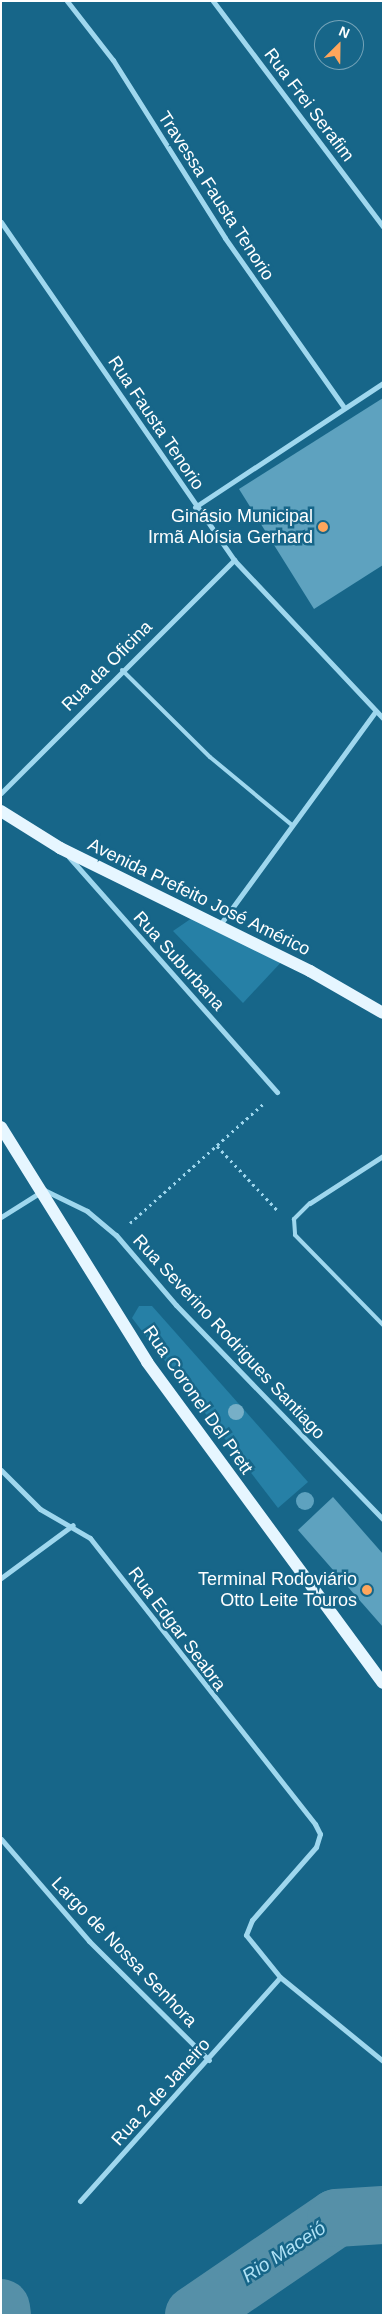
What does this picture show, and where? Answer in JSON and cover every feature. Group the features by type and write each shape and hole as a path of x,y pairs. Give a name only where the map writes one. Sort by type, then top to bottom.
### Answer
{"main road":[{"name":"Avenida Prefeito José Américo","path":"1,811 60,848 219,926 383,1013"},
{"name":"Rua Coronel Del Prett","path":"1,1126 44,1190 147,1362 383,1683"}],"street":[{"name":"Travessa Fausta Tenorio","path":"67,1 113,60 225,238 342,406"},
{"name":"Rua Frei Serafim","path":"213,1 383,227"},
{"name":"Rua Fausta Tenorio","path":"1,222 234,560 383,718"},
{"path":"196,507 342,406 383,383"},
{"name":"Rua da Oficina","path":"1,793 234,560"},
{"path":"219,926 376,711"},
{"name":"Rua Suburbana","path":"60,848 277,1092"},
{"path":"310,1203 383,1156"},
{"path":"1,1217 44,1190"},
{"name":"Rua Severino Rodrigues Santiago","path":"44,1190 87,1211 116,1235 176,1305 383,1518"},
{"name":"Rua Edgar Seabra","path":"1,1470 40,1509 73,1525 100,1550 315,1824 320,1834 316,1848 264,1906 246,1935 280,1977"},
{"path":"1,1578 73,1525"},
{"name":"Largo de Nossa Senhora","path":"1,1839 89,1942 209,2060"},
{"path":"280,1977 383,2061"},
{"name":"Rua 2 de Janeiro","path":"80,2201 209,2060 280,1977"}],"lane":[{"path":"122,670 210,757 292,825"},
{"path":"310,1203 297,1214 292,1226 305,1249 383,1326"}],"path":[{"path":"116,1235 277,1092"},
{"path":"217,1146 292,1226"}],"shaded area":[{"path":"192,918 285,958 243,1003 173,931"},
{"path":"139,1306 152,1306 308,1482 278,1508 132,1318"}],"building":[{"name":"Ginásio Municipal Irmã Aloísia Gerhard","path":"383,398 383,565 314,609 239,489"},
{"path":"305,1492 311,1495 314,1501 311,1507 305,1510 299,1507 296,1501 299,1495"},
{"name":"Terminal Rodoviário Otto Leite Touros","path":"333,1497 383,1554 383,1627 298,1530"}],"waterway":[{"name":"Rio Maceió","path":"194,2315 336,2218 383,2215"},
{"name":"Rio Maceió","path":"1,2308 2,2315"}],"place":[{"name":"Ginásio Municipal Irmã Aloísia Gerhard","path":"323,527"},
{"name":"Terminal Rodoviário Otto Leite Touros","path":"367,1590"}]}
